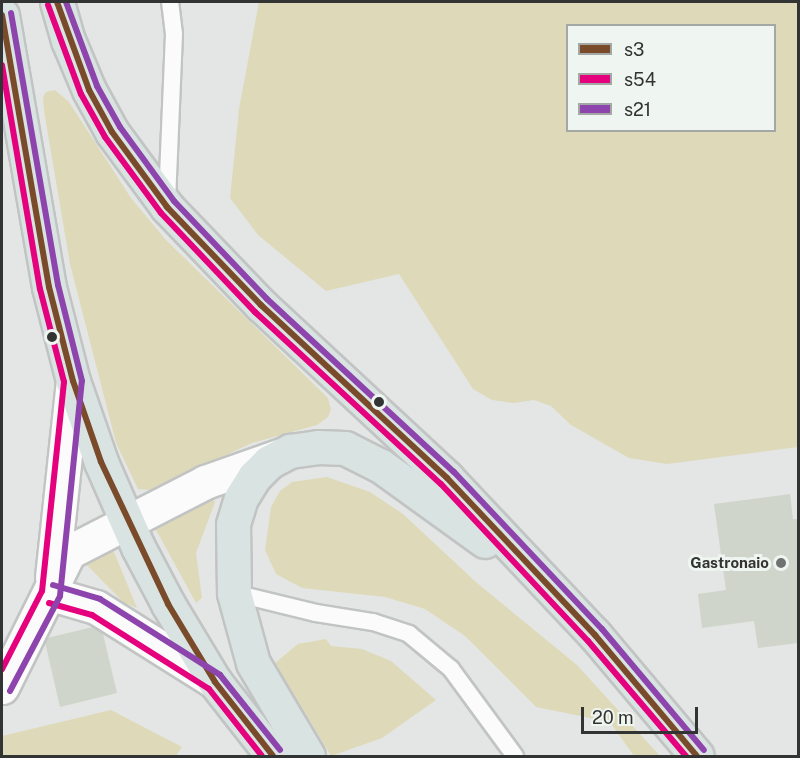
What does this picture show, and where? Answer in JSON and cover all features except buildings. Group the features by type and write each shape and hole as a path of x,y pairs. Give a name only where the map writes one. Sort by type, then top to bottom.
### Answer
{"main road":[{"path":"57,2 68,40 89,90 112,132 167,207 261,305 447,478 554,592 698,756"},
{"path":"2,15 42,255 73,381 126,521 168,604 215,682 273,756"},
{"path":"308,756 253,663 234,593 232,537 237,510 254,477 279,456 303,448 331,446 368,458 554,592"}],"street":[{"path":"51,594 73,381"},
{"path":"2,687 51,594 69,552 205,482 279,456"},
{"path":"51,594 96,608 215,682"}],"lane":[{"path":"167,207 174,34 170,2"},
{"path":"234,593 316,613 373,622 409,634 451,669 515,756"}],"shaded area":[{"path":"259,2 798,2 798,447 667,464 629,458 571,425 551,406 534,400 514,403 492,400 473,389 399,274 326,291 258,235 230,198 239,109"},
{"path":"55,90 69,102 131,198 166,240 328,398 331,409 328,417 317,425 252,443 151,490 138,489 116,443 70,264 44,111 43,97 46,92"},
{"path":"327,477 370,492 403,514 477,583 577,665 660,756 634,756 610,722 536,707 465,636 425,609 385,597 302,588 276,574 265,550 271,507 280,491 292,482"},
{"path":"211,497 215,502 196,553 202,598 196,603 155,528"},
{"path":"108,548 114,552 137,608 123,602 84,562"},
{"path":"326,639 331,646 362,649 391,661 436,700 382,738 331,756 275,663 298,644"},
{"path":"111,710 182,747 176,756 2,756 2,736"}],"transit line":[{"name":"s3","path":"57,2 89,90 112,132 167,207 261,305 447,478 595,635 697,756"},
{"name":"s21","path":"66,2 97,86 120,127 174,201 267,299 454,472 602,629 704,750"},
{"name":"s54","path":"48,5 81,94 105,137 161,213 255,312 441,484 588,641 686,756"},
{"name":"s21","path":"10,691 60,596 82,381 58,285 11,13"},
{"name":"s3","path":"2,15 49,287 73,381 101,462 168,604 215,682 273,756"},
{"name":"s54","path":"2,65 40,289 64,382 42,591 2,669"},
{"name":"s21","path":"53,585 100,599 220,675 280,750"},
{"name":"s54","path":"49,603 92,615 209,689 262,756"}],"place":[{"name":"Gastronaio","path":"781,563"}]}
